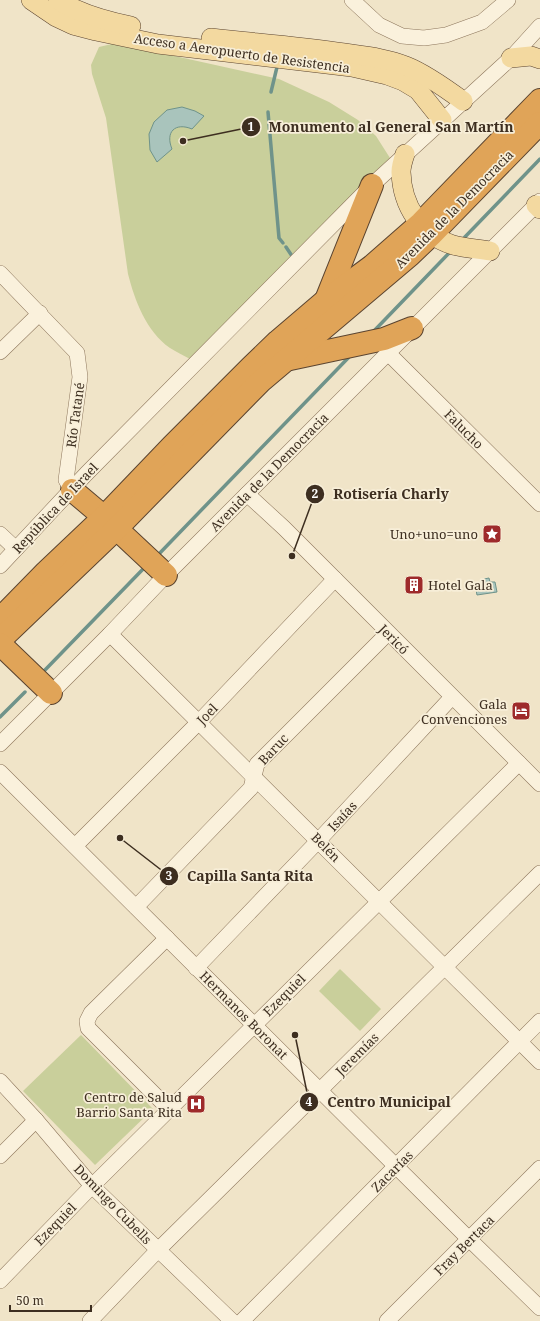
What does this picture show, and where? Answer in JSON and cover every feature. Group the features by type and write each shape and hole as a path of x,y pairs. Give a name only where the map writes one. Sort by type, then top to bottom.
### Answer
{"highway":[{"name":"Avenida de la Democracia","path":"0,640 110,523 260,381 410,255 426,229 540,100"},
{"name":"Avenida de la Democracia","path":"0,620 46,572 110,523 172,446 278,342 326,300 426,229 540,123"},
{"path":"326,300 372,185"},
{"path":"284,360 384,339 412,328"},
{"path":"72,490 110,523 166,576"},
{"path":"0,644 51,694"}],"main road":[{"name":"Acceso a Aeropuerto de Resistencia","path":"31,0 56,17 73,25 96,31 158,44 352,67 387,76 418,90 442,120"},
{"name":"Acceso a Aeropuerto de Resistencia","path":"58,0 70,8 94,17 129,26 210,38 319,49 394,62 408,66 450,91 463,101"},
{"path":"511,58 531,56 540,59"},
{"path":"405,154 401,171 405,195 411,211 426,229 453,245 490,251"}],"street":[{"path":"352,0 379,25 402,36 424,38 446,35 482,22 508,0"},
{"path":"372,185 511,58 540,26"},
{"name":"República de Israel","path":"0,566 110,450 372,185"},
{"name":"Avenida de la Democracia","path":"0,744 412,328 539,205"},
{"name":"Río Tatané","path":"0,273 77,353 80,377 66,480 72,490"},
{"path":"0,352 40,314"},
{"name":"Falucho","path":"388,353 540,504"},
{"name":"Jericó","path":"247,494 284,528 540,784"},
{"path":"0,534 16,549"},
{"name":"Joel","path":"75,846 199,722 335,579"},
{"name":"Baruc","path":"136,907 251,788 258,764 388,633"},
{"name":"Belén","path":"110,634 319,840 540,1062"},
{"name":"Isaías","path":"196,968 319,840 452,697"},
{"name":"Ezequiel","path":"0,1281 169,1109 519,763"},
{"name":"Hermanos Boronat","path":"0,772 469,1239 538,1300"},
{"name":"Jeremías","path":"90,1321 158,1250 540,873"},
{"path":"166,938 91,1013 86,1021 88,1028 169,1109"},
{"name":"Zacarías","path":"242,1321 540,1021"},
{"name":"Domingo Cubells","path":"0,1081 36,1120 92,1186 232,1321"},
{"path":"0,1156 36,1120"},
{"name":"Fray Bertaca","path":"389,1320 540,1168"}],"green space":[{"path":"116,43 279,79 329,102 358,120 376,136 390,158 190,359 170,348 154,333 138,305 128,274 106,118 92,74 91,65 99,47"},
{"path":"340,969 381,1009 360,1031 319,991"},
{"path":"81,1035 153,1109 95,1165 23,1091"}],"water":[{"path":"182,107 195,111 204,116 192,129 181,127 173,130 170,138 172,149 157,162 150,150 149,134 154,122 167,110"},
{"path":"489,578 490,582 495,582 497,592 477,595 475,585 484,583 484,579"}],"waterway":[{"path":"271,92 277,67"},
{"path":"268,112 279,238 283,243"},
{"path":"462,240 540,159"},
{"path":"286,247 292,256"},
{"path":"372,333 451,251"},
{"path":"157,556 351,355"},
{"path":"45,670 146,566"},
{"path":"0,717 25,692"}],"place":[{"name":"Monumento al General San Martín","path":"183,141"},
{"name":"Uno+uno=uno","path":"492,534"},
{"name":"Rotisería Charly","path":"292,556"},
{"name":"Hotel Gala","path":"414,585"},
{"name":"Gala Convenciones","path":"521,711"},
{"name":"Capilla Santa Rita","path":"120,838"},
{"name":"Centro Municipal","path":"295,1035"},
{"name":"Centro de Salud Barrio Santa Rita","path":"196,1104"}]}
